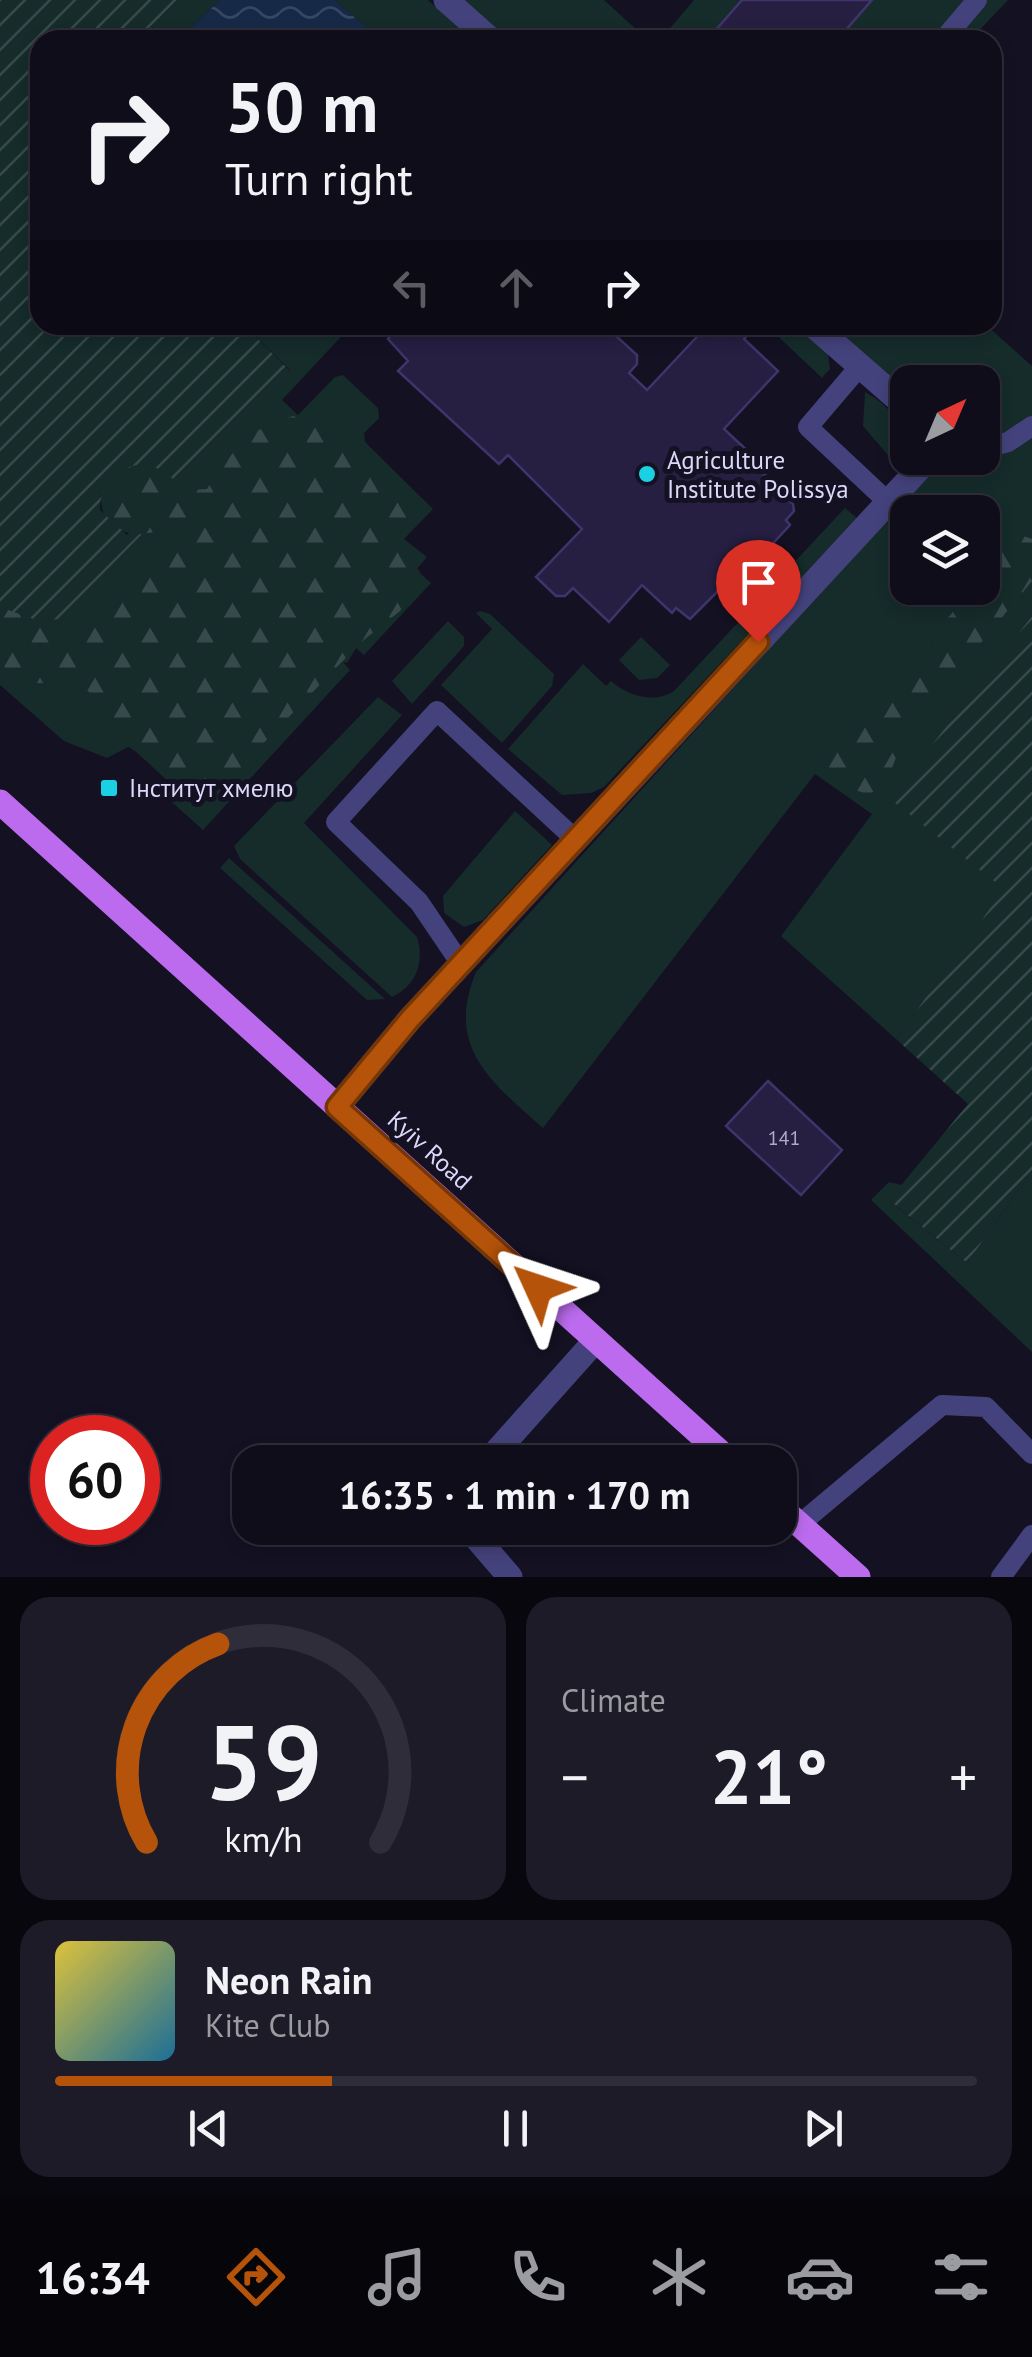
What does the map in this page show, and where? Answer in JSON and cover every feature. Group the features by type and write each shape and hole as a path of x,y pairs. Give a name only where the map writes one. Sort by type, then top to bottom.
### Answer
{"main road":[{"name":"Kyiv Road","path":"0,802 712,1445"},
{"path":"797,1521 858,1577"}],"street":[{"path":"446,0 480,30"},
{"path":"824,335 890,392"},
{"path":"337,1107 461,964 913,475"},
{"path":"502,1445 596,1340"},
{"path":"483,1545 510,1577"}],"lane":[{"path":"952,30 977,0"},
{"path":"860,366 808,426 888,502"},
{"path":"1000,444 1032,426"},
{"path":"461,964 419,902 336,822 437,712 576,840"},
{"path":"800,1524 942,1405 986,1407 1032,1454"},
{"path":"1001,1577 1032,1535"}],"green space":[{"path":"0,0 177,0 150,30 30,30 30,335 254,335 291,372 182,485 146,465 128,467 113,477 103,492 100,510 127,535 142,534 59,619 39,621 0,607"},
{"path":"177,0 220,0 188,30 150,30"},
{"path":"335,0 428,0 461,30 369,30"},
{"path":"463,0 604,0 637,30 497,30"},
{"path":"694,0 742,0 716,30 668,30"},
{"path":"872,0 969,0 944,30 846,30"},
{"path":"986,0 1008,0 980,30 960,30"},
{"path":"254,335 343,335 282,400 298,415 335,377 343,375 378,408 379,418 364,433 365,442 433,509 404,539 427,557 416,570 431,583 364,655 356,648 347,663 343,662 350,670 203,830 165,796 173,786 130,746 107,758 64,741 0,685 0,607 127,535 291,371"},
{"path":"777,335 806,335 828,354 830,369 822,378"},
{"path":"842,335 997,335 1032,366 1032,417 1012,433 1000,437 1000,365 890,365 890,378"},
{"path":"865,392 890,412 890,458 863,426"},
{"path":"293,416 313,424 345,449 365,454 406,493 416,514 399,543 420,572 400,611 360,643 258,749 215,808 206,813 193,812 157,767 114,736 89,692 78,684 34,683 0,665 0,607 38,619 67,620 80,617 103,600 155,573 163,566 173,544 159,531 135,534 117,529 106,518 103,491 110,478 124,468 143,464 162,470 190,490 207,489 251,435"},
{"path":"1032,433 1032,616 891,799 1005,889 896,1039 781,936 872,814 815,774 543,1128 490,1078 470,1042 466,1021 476,972 890,516 890,605 1000,605 1000,495 909,495 927,475 1000,475 1000,455"},
{"path":"845,508 857,518 604,787 591,793 562,795 508,749 583,664 606,686 611,681 625,691 650,698 674,691"},
{"path":"1018,534 1032,539 1032,581 902,742 887,781 869,795 831,775 813,756 819,745 880,699 959,605 1000,605 1000,555"},
{"path":"476,613 490,614 554,674 552,686 502,743 441,685 492,629"},
{"path":"1032,616 1032,1171 967,1263 889,1200 968,1104 896,1039 1004,889 890,799"},
{"path":"448,621 464,637 464,646 412,704 392,681"},
{"path":"641,637 670,665 657,678 639,680 619,660"},
{"path":"378,697 402,715 304,823 417,937 420,955 413,980 392,997 240,859 234,846"},
{"path":"515,811 552,845 483,920 464,927 444,913 443,896"},
{"path":"229,858 385,999 367,1000 220,868"},
{"path":"1032,1171 1032,1352 871,1200 889,1182 902,1185 890,1201 967,1263"}],"water":[{"path":"220,0 335,0 369,30 188,30"}],"building":[{"path":"742,0 872,0 846,30 716,30"},
{"name":"Agriculture Institute Polissya","path":"391,335 615,335 637,355 637,364 629,373 647,390 699,335 747,335 744,339 778,371 724,429 769,471 763,476 793,504 794,511 786,520 790,525 728,592 722,587 690,619 676,608 672,613 642,585 609,622 573,588 565,596 556,596 536,577 582,529 508,455 499,464 398,371 408,361 388,339"},
{"path":"768,1081 842,1150 801,1195 726,1126"}],"place":[{"name":"Agriculture Institute Polissya","path":"647,474"},
{"name":"Інститут хмелю","path":"109,788"}],"route":[{"path":"538,1288 337,1107 410,1019 758,642"}]}
